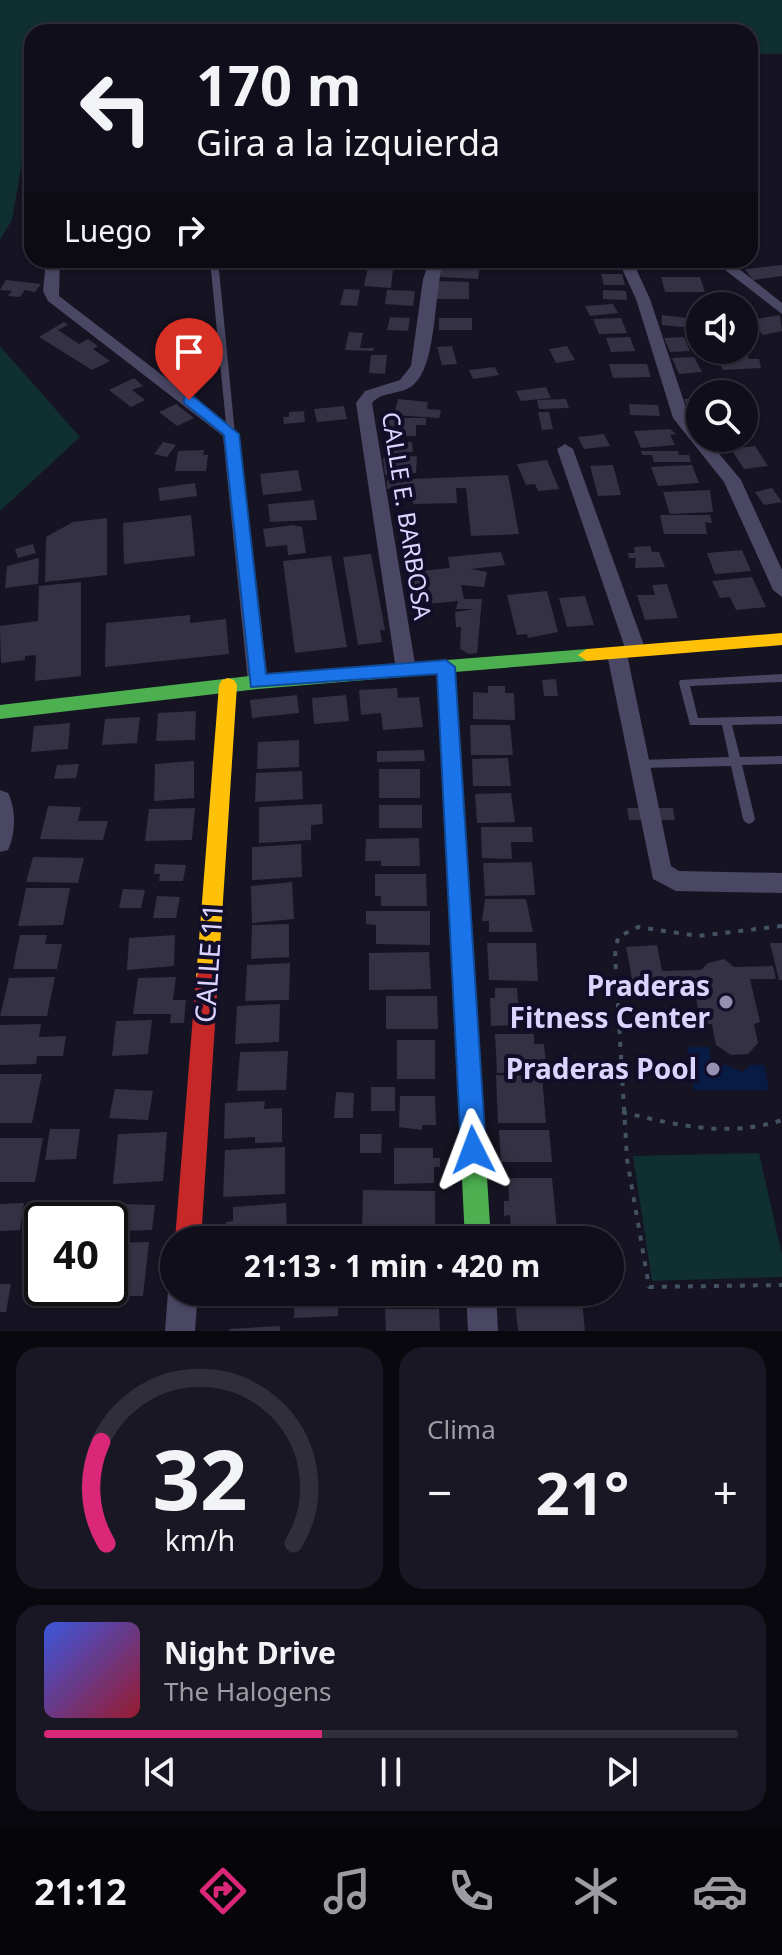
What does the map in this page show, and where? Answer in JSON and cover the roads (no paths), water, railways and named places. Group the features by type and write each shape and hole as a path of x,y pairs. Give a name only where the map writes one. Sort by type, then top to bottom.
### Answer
{"street":[{"path":"52,268 50,291 53,298 231,434 258,682"},
{"name":"CALLE E. BARBOSA","path":"406,670 364,403 371,394 406,383 419,366 434,268"},
{"path":"629,268 643,299 681,418 732,480 782,590"},
{"path":"729,268 782,310"},
{"path":"565,449 626,652 640,764 661,872 676,881 697,883 782,883"},
{"path":"0,712 258,682 782,639"},
{"path":"446,667 477,1226"},
{"name":"CALLE 11","path":"189,1226 228,685"},
{"path":"0,799 3,824 0,843"},
{"path":"180,1331 182,1306"},
{"path":"482,1306 483,1331"}],"lane":[{"path":"215,268 231,434"},
{"path":"782,678 684,683 694,722 782,720"},
{"path":"726,722 749,819"},
{"path":"640,764 782,760"}],"water":[{"name":"Praderas Pool","path":"687,1047 709,1047 712,1065 727,1065 742,1072 750,1065 764,1065 769,1090 694,1090"}],"place":[{"name":"Praderas Fitness Center","path":"726,1002"},
{"name":"Praderas Pool","path":"713,1069"}]}
